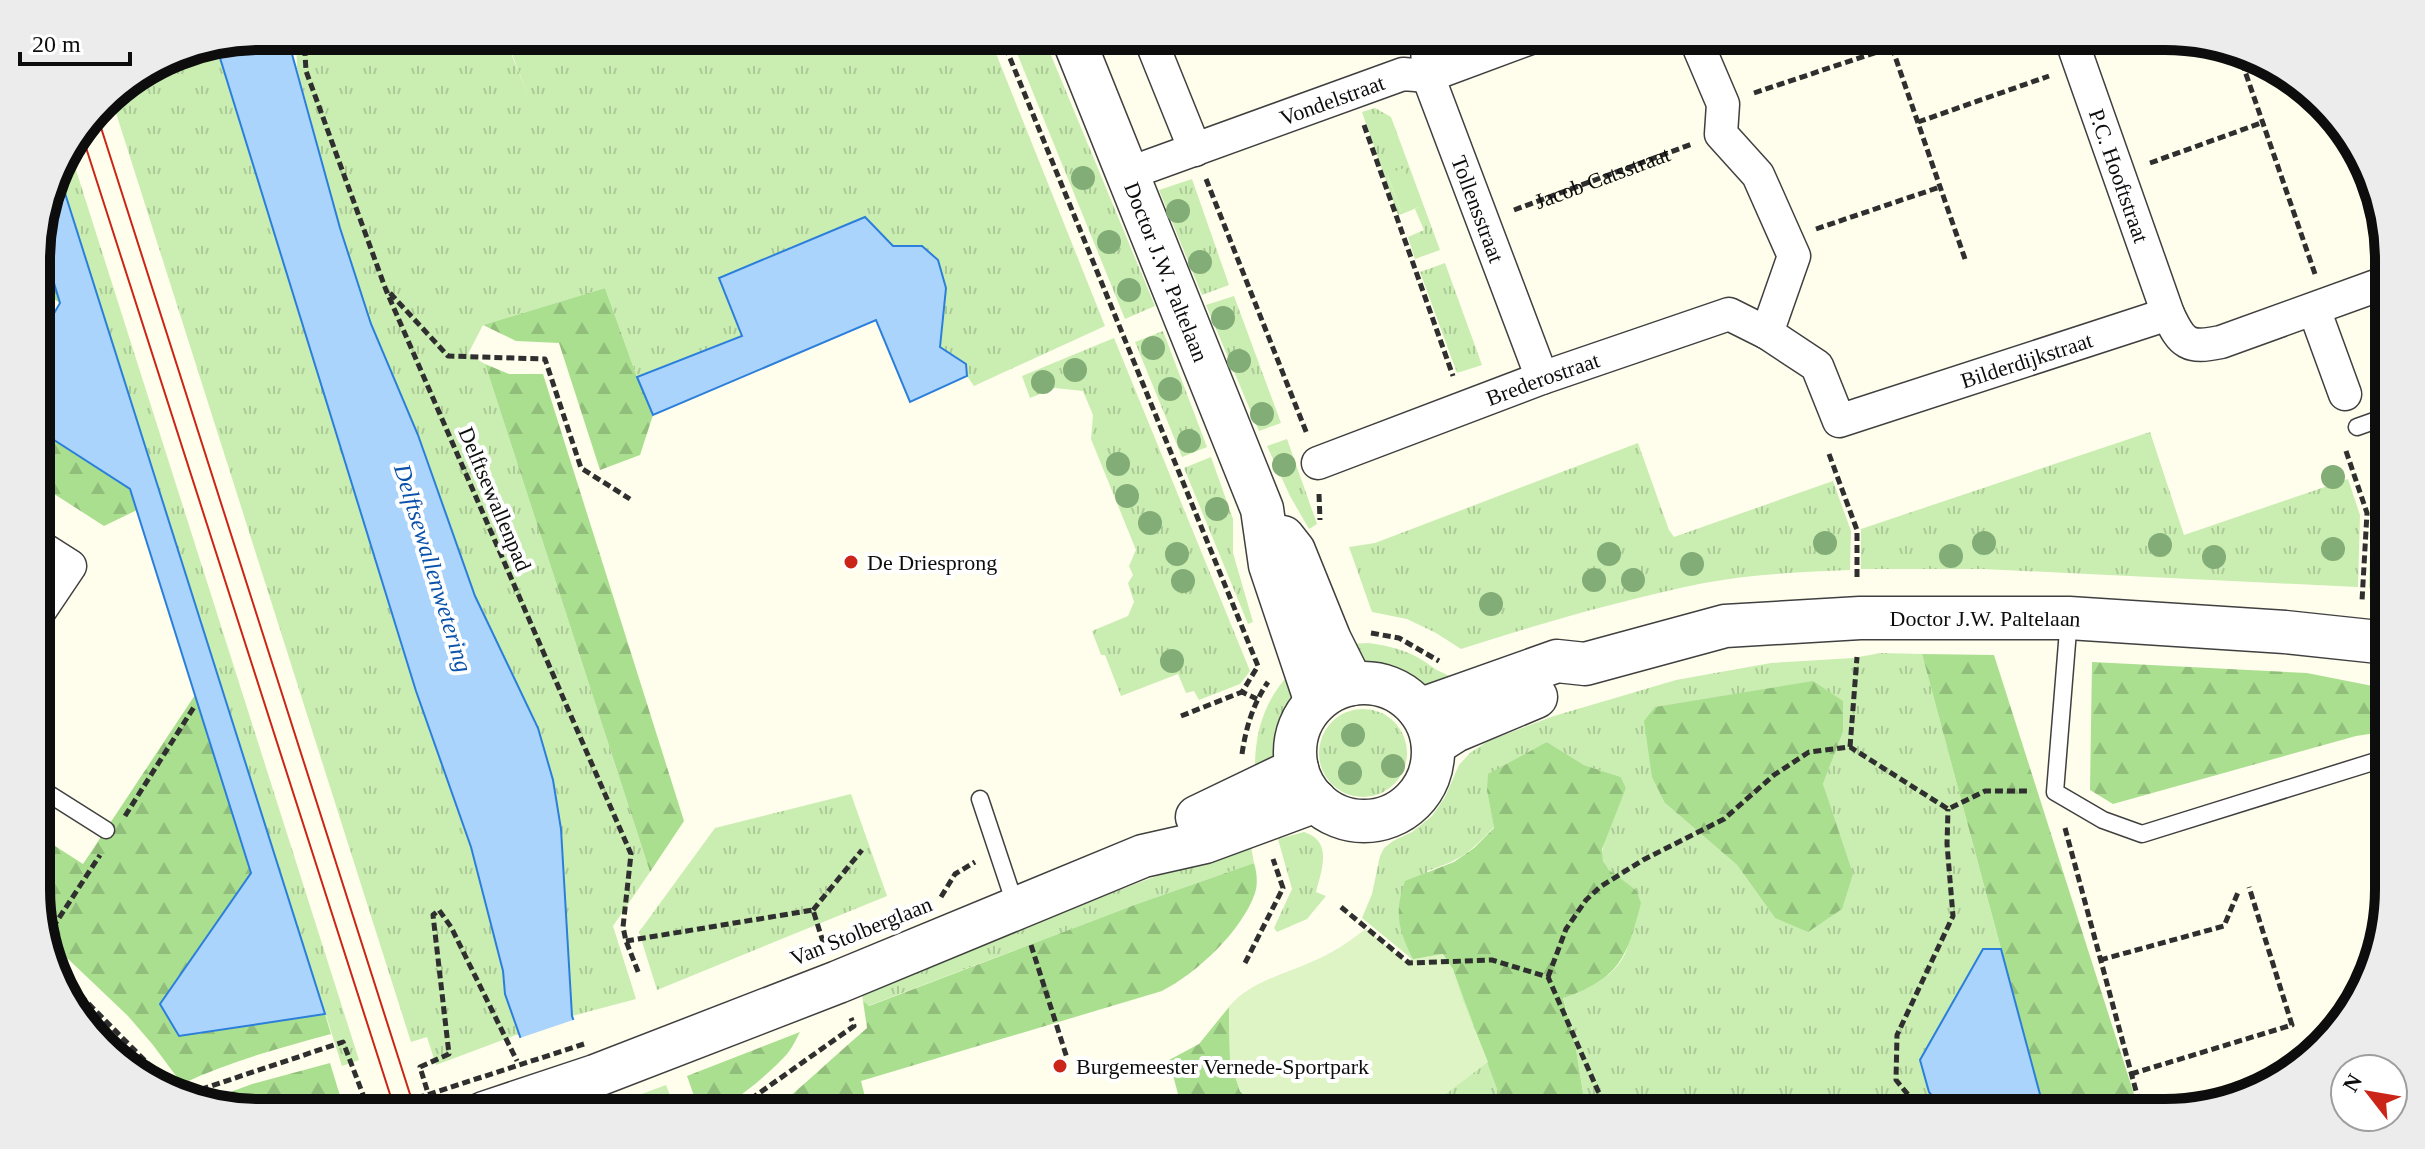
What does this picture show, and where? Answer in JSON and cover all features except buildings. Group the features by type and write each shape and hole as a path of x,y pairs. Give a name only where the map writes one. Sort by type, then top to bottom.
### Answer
{"street":[{"name":"Doctor J.W. Paltelaan","path":"1078,50 1262,509 1294,551 1330,640 1334,693"},
{"path":"1155,50 1195,150"},
{"name":"Tollensstraat","path":"1427,50 1428,76 1542,378"},
{"name":"Vondelstraat","path":"1127,174 1403,74 1428,76 1498,50"},
{"path":"1699,50 1722,119 1758,175 1794,256 1767,333"},
{"name":"P.C. Hooftstraat","path":"2075,50 2168,314"},
{"path":"2168,314 2178,335 2190,344 2202,346 2375,286"},
{"path":"2320,307 2345,394"},
{"name":"Brederostraat","path":"1318,463 1542,378 1729,314 1767,333"},
{"name":"Bilderdijkstraat","path":"1767,333 1817,366 1839,421 2168,314"},
{"path":"50,553 70,566 50,596"},
{"name":"Doctor J.W. Paltelaan","path":"1426,728 1455,731 1564,686 1585,664 1725,626 1876,618 2069,618 2285,632 2375,642"},
{"path":"1377,684 1389,687 1410,700 1426,728 1428,776 1421,789 1399,811 1370,820 1354,820 1330,812 1306,785 1295,758 1302,722 1334,693 1377,684"},
{"name":"Van Stolberglaan","path":"512,1099 590,1060 828,955 1016,907 1143,856 1195,818 1306,785"}],"lane":[{"path":"2357,427 2375,421"},
{"path":"2069,618 2055,792 2103,820 2142,834 2375,761"},
{"path":"50,795 106,830"},
{"path":"980,799 1016,907"}],"path":[{"name":"Delftsewallenpad","path":"305,50 306,71 386,290 631,854 623,927 639,974"},
{"path":"1007,50 1258,666 1242,692 1181,716"},
{"name":"Jacob Catsstraat","path":"1483,222 1885,50"},
{"path":"1893,50 1965,259"},
{"path":"1918,122 2075,50"},
{"path":"2243,65 2320,307"},
{"path":"1353,94 1465,407"},
{"path":"2119,174 2262,123"},
{"path":"1195,150 1318,463 1320,534"},
{"path":"1788,239 1940,187"},
{"path":"386,290 448,356 545,359 581,468 630,499"},
{"path":"2357,427 2344,447 2367,513 2362,606"},
{"path":"1241,758 1257,699 1273,674"},
{"path":"1242,692 1257,699"},
{"path":"1603,1099 1548,977 1566,929 1586,900 1600,887 1643,860 1724,819 1774,775 1809,752 1850,747 1948,809"},
{"path":"1948,809 1985,791 2055,792 2138,1099"},
{"path":"1912,1099 1896,1080 1897,1035 1953,916 1947,844 1948,809"},
{"path":"626,941 813,910 862,850"},
{"name":"Van Stolberglaan","path":"932,906 955,874 997,850"},
{"path":"2131,1074 2292,1025 2249,887"},
{"path":"2100,960 2224,926 2239,890"},
{"path":"1341,907 1409,963 1492,960 1548,977"},
{"path":"430,1099 420,1067 449,1054 433,915 439,910 451,927 519,1066"},
{"path":"751,1099 854,1026 813,910"},
{"path":"1037,959 1067,1058"},
{"path":"77,993 153,1070"},
{"path":"198,1090 343,1042 365,1099"},
{"path":"414,1099 519,1066 590,1060"}],"green space":[{"path":"296,50 510,50 528,95 510,50 995,50 1105,326 974,386 967,376 966,364 940,347 946,288 922,246 893,247 719,278 742,336 637,377 605,288 483,325 468,354 485,364 650,872 613,926 636,999 572,1016 561,829 553,780 538,728 475,596 418,435 371,324 340,228 297,68"},
{"path":"1016,50 1049,50 1155,306 1125,319"},
{"path":"219,54 416,691 471,847 503,971 505,994 519,1034 436,1065 427,1037 411,1042 114,108 155,78 192,61"},
{"path":"1375,108 1391,117 1440,250 1415,259 1408,237 1424,230 1415,209 1419,207 1387,175 1402,214 1398,215 1362,112"},
{"path":"74,163 359,1060 342,1066 63,188"},
{"path":"1404,168 1419,207 1402,214 1387,174"},
{"path":"1192,179 1229,285 1202,295 1159,190"},
{"path":"1445,263 1482,365 1457,373 1420,272"},
{"path":"50,270 60,303 50,296"},
{"path":"605,288 653,415 640,455 600,470 559,343 516,341 483,325"},
{"path":"1234,296 1281,423 1259,431 1206,305"},
{"path":"1163,331 1207,447 1182,457 1135,342"},
{"path":"1114,338 1250,671 1240,684 1199,700 1194,691 1186,693 1178,674 1121,696 1092,631 1128,616 1134,602 1128,583 1133,575 1129,566 1136,550 1091,439 1093,415 1083,391 1055,388 1030,398 1022,376"},
{"path":"485,364 509,374 543,374 684,821 650,872"},
{"path":"2150,432 2184,535 2348,479 2360,515 2358,587 1983,569 1861,569 1861,529"},
{"path":"50,437 130,489 137,510 104,526 50,491"},
{"path":"1287,439 1317,524 1309,529 1267,446"},
{"path":"1638,443 1674,537 1833,481 1851,531 1850,570 1759,575 1704,583 1582,613 1461,649 1407,619 1372,612 1349,547 1375,543"},
{"path":"1211,457 1233,519 1233,553 1253,622 1248,624 1184,468"},
{"path":"2371,513 2375,518 2375,588 2369,588"},
{"path":"1368,643 1408,653 1454,677 1425,688 1418,687 1367,664 1349,649 1350,644"},
{"path":"1881,653 1922,654 2001,949 1983,950 1920,1060 1929,1092 1935,1099 1584,1099 1563,997 1606,976 1620,963 1627,948 1636,890 1608,869 1602,854 1606,835 1626,788 1621,777 1584,765 1547,742 1487,791 1494,827 1464,855 1427,871 1500,1097 1506,1099 1256,1099 1229,1007 1256,985 1326,955 1366,929 1404,961 1412,959 1362,918 1384,848 1432,816 1445,797 1459,765 1470,753 1488,741 1554,716 1676,680 1771,663 1853,658","holes":["1843,732 1823,784 1835,825 1775,918 1737,865 1665,803"]},
{"path":"1922,654 1994,655 2136,1099 2041,1099"},
{"path":"2092,662 2307,673 2375,686 2375,733 2113,804 2090,790"},
{"path":"1292,671 1295,703 1273,757 1255,775 1256,746 1262,719 1274,694"},
{"path":"1813,681 1843,701 1843,732 1823,784 1853,874 1842,909 1808,932 1775,918 1737,865 1665,803 1652,777 1644,721 1655,707"},
{"path":"195,695 251,873 160,1004 180,1036 325,1014 331,1034 237,1062 182,1084 128,1016 59,951 52,917 50,843 83,864"},
{"path":"1363,709 1380,713 1394,722 1403,736 1407,753 1403,770 1394,784 1380,793 1363,797 1346,793 1332,784 1323,770 1319,753 1323,736 1332,722 1346,713"},
{"path":"1547,742 1584,765 1621,777 1626,788 1602,849 1603,861 1609,870 1636,890 1641,903 1631,938 1618,964 1609,974 1582,991 1563,998 1584,1099 1500,1097 1453,969 1442,954 1413,959 1404,939 1399,912 1405,881 1454,862 1494,828 1487,791 1488,774"},
{"path":"851,794 887,896 657,990 639,932 715,828"},
{"path":"1304,832 1313,836 1322,849 1316,892 1326,896 1307,919 1277,932 1274,928 1292,889 1278,839"},
{"path":"1250,841 1254,863 868,1006 863,1001 861,987"},
{"path":"1254,863 1256,889 1240,922 1217,950 1162,991 861,1081 866,1099 786,1099 867,1028 863,1001 869,1006"},
{"path":"1366,929 1404,961 1443,954 1453,969 1488,1062 1439,1099 1247,1099 1240,1091 1230,1060 1229,1007 1256,985 1347,943"},
{"path":"1229,1007 1230,1060 1240,1091 1247,1099 1179,1099 1169,1060 1199,1044"},
{"path":"800,1032 787,1054 759,1081 734,1099 695,1099 687,1076"},
{"path":"330,1063 341,1099 260,1099 222,1095"},
{"path":"666,1085 672,1099 628,1099"}],"water":[{"name":"Delftsewallenwetering","path":"246,50 291,50 340,228 371,324 418,435 475,596 538,728 553,780 561,829 572,1016 601,1099 542,1099 505,994 503,971 471,847 416,691 219,54"},
{"path":"63,188 325,1014 179,1036 160,1004 251,873 130,489 50,437 50,320 60,303 50,270 50,246"},
{"path":"865,217 893,246 922,246 938,260 946,288 940,347 966,364 967,376 910,402 876,320 653,415 637,377 742,336 719,278"},
{"path":"1983,949 2001,949 2041,1099 1935,1099 1929,1092 1920,1060"}],"pier":[{"path":"576,1019 602,1099 537,1099 517,1039"}],"tram line":[{"path":"100,124 412,1099"},
{"path":"85,144 392,1099"}],"place":[{"name":"De Driesprong","path":"851,562"},
{"name":"Burgemeester Vernede-Sportpark","path":"1060,1066"}]}
